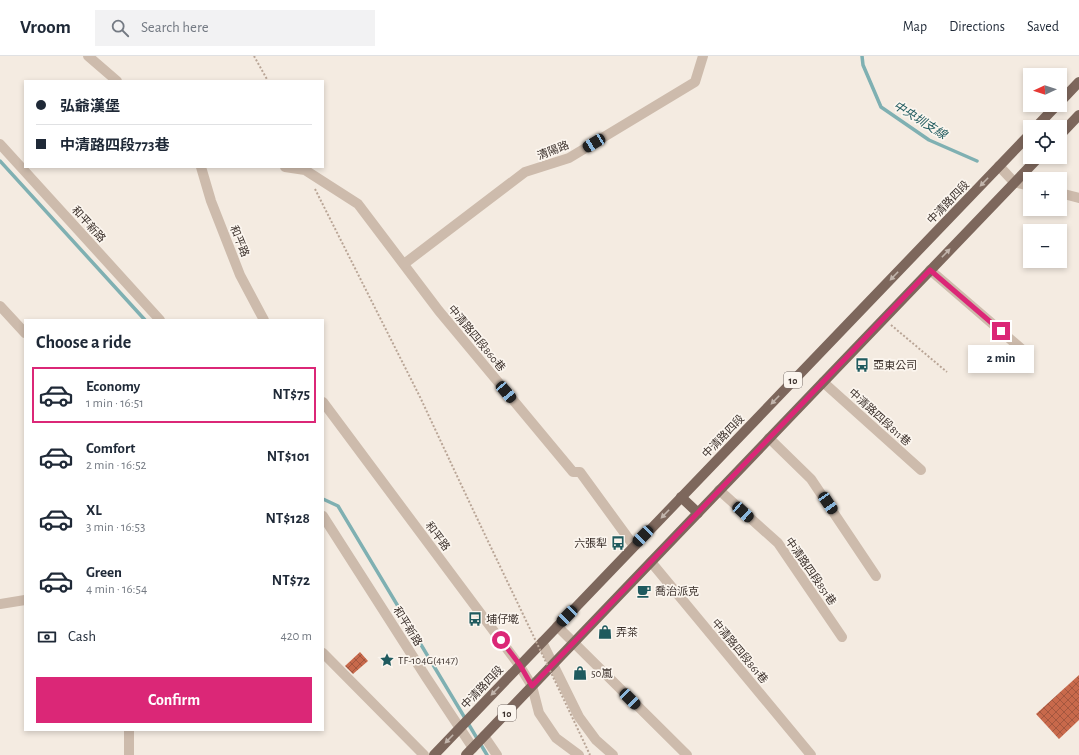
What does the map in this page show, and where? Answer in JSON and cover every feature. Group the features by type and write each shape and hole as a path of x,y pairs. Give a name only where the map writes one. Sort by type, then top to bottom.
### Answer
{"main road":[{"path":"1067,95 1079,82"},
{"path":"1043,120 1050,112"},
{"path":"1067,128 1079,115"},
{"name":"中清路四段","path":"434,755 1023,141"},
{"name":"10","path":"476,744 1032,164"},
{"path":"681,497 698,513"}],"street":[{"path":"88,56 116,80"},
{"name":"清陽路","path":"404,264 525,172 569,158 696,82 703,56"},
{"name":"和平新路","path":"0,144 159,319"},
{"path":"999,166 1014,182 1023,184"},
{"name":"和平路","path":"201,168 211,201 240,275 263,319"},
{"name":"中清路四段860巷","path":"292,168 305,170 358,204 439,311 573,472 580,472 634,546"},
{"path":"1067,195 1079,198"},
{"path":"930,270 1024,351"},
{"path":"0,306 24,332"},
{"name":"中清路四段811巷","path":"823,382 921,470"},
{"name":"和平路","path":"324,403 520,665 532,686 539,713 556,738 579,755"},
{"path":"769,438 812,479 876,576"},
{"name":"中清路四段851巷","path":"719,490 778,543 842,637"},
{"name":"和平新路","path":"324,517 464,723 476,744 497,755"},
{"name":"中清路四段861巷","path":"651,562 811,755"},
{"path":"0,604 24,600"},
{"path":"557,626 687,755"},
{"path":"542,642 579,717 596,740 613,755"},
{"path":"324,654 424,755"},
{"path":"129,731 130,755"}],"path":[{"path":"254,57 267,80"},
{"path":"305,170 420,396 518,607 550,669 590,755"},
{"path":"884,319 947,372"}],"building":[{"path":"360,652 368,661 353,674 345,666"},
{"path":"1079,675 1079,720 1059,739 1036,714"}],"waterway":[{"name":"中央圳支線","path":"862,56 863,65 881,107 929,140 977,161"},
{"path":"0,161 144,319"},
{"path":"324,499 338,506 487,755"}],"place":[{"name":"亞東公司","path":"862,365"},
{"name":"六張犁","path":"618,543"},
{"name":"喬治派克","path":"644,591"},
{"name":"埔仔墘","path":"475,619"},
{"name":"弄茶","path":"605,632"},
{"name":"TF-104G(4147)","path":"387,660"},
{"name":"50嵐","path":"580,673"}],"route":[{"path":"501,640 520,665 532,686 930,270 1001,331"}]}
